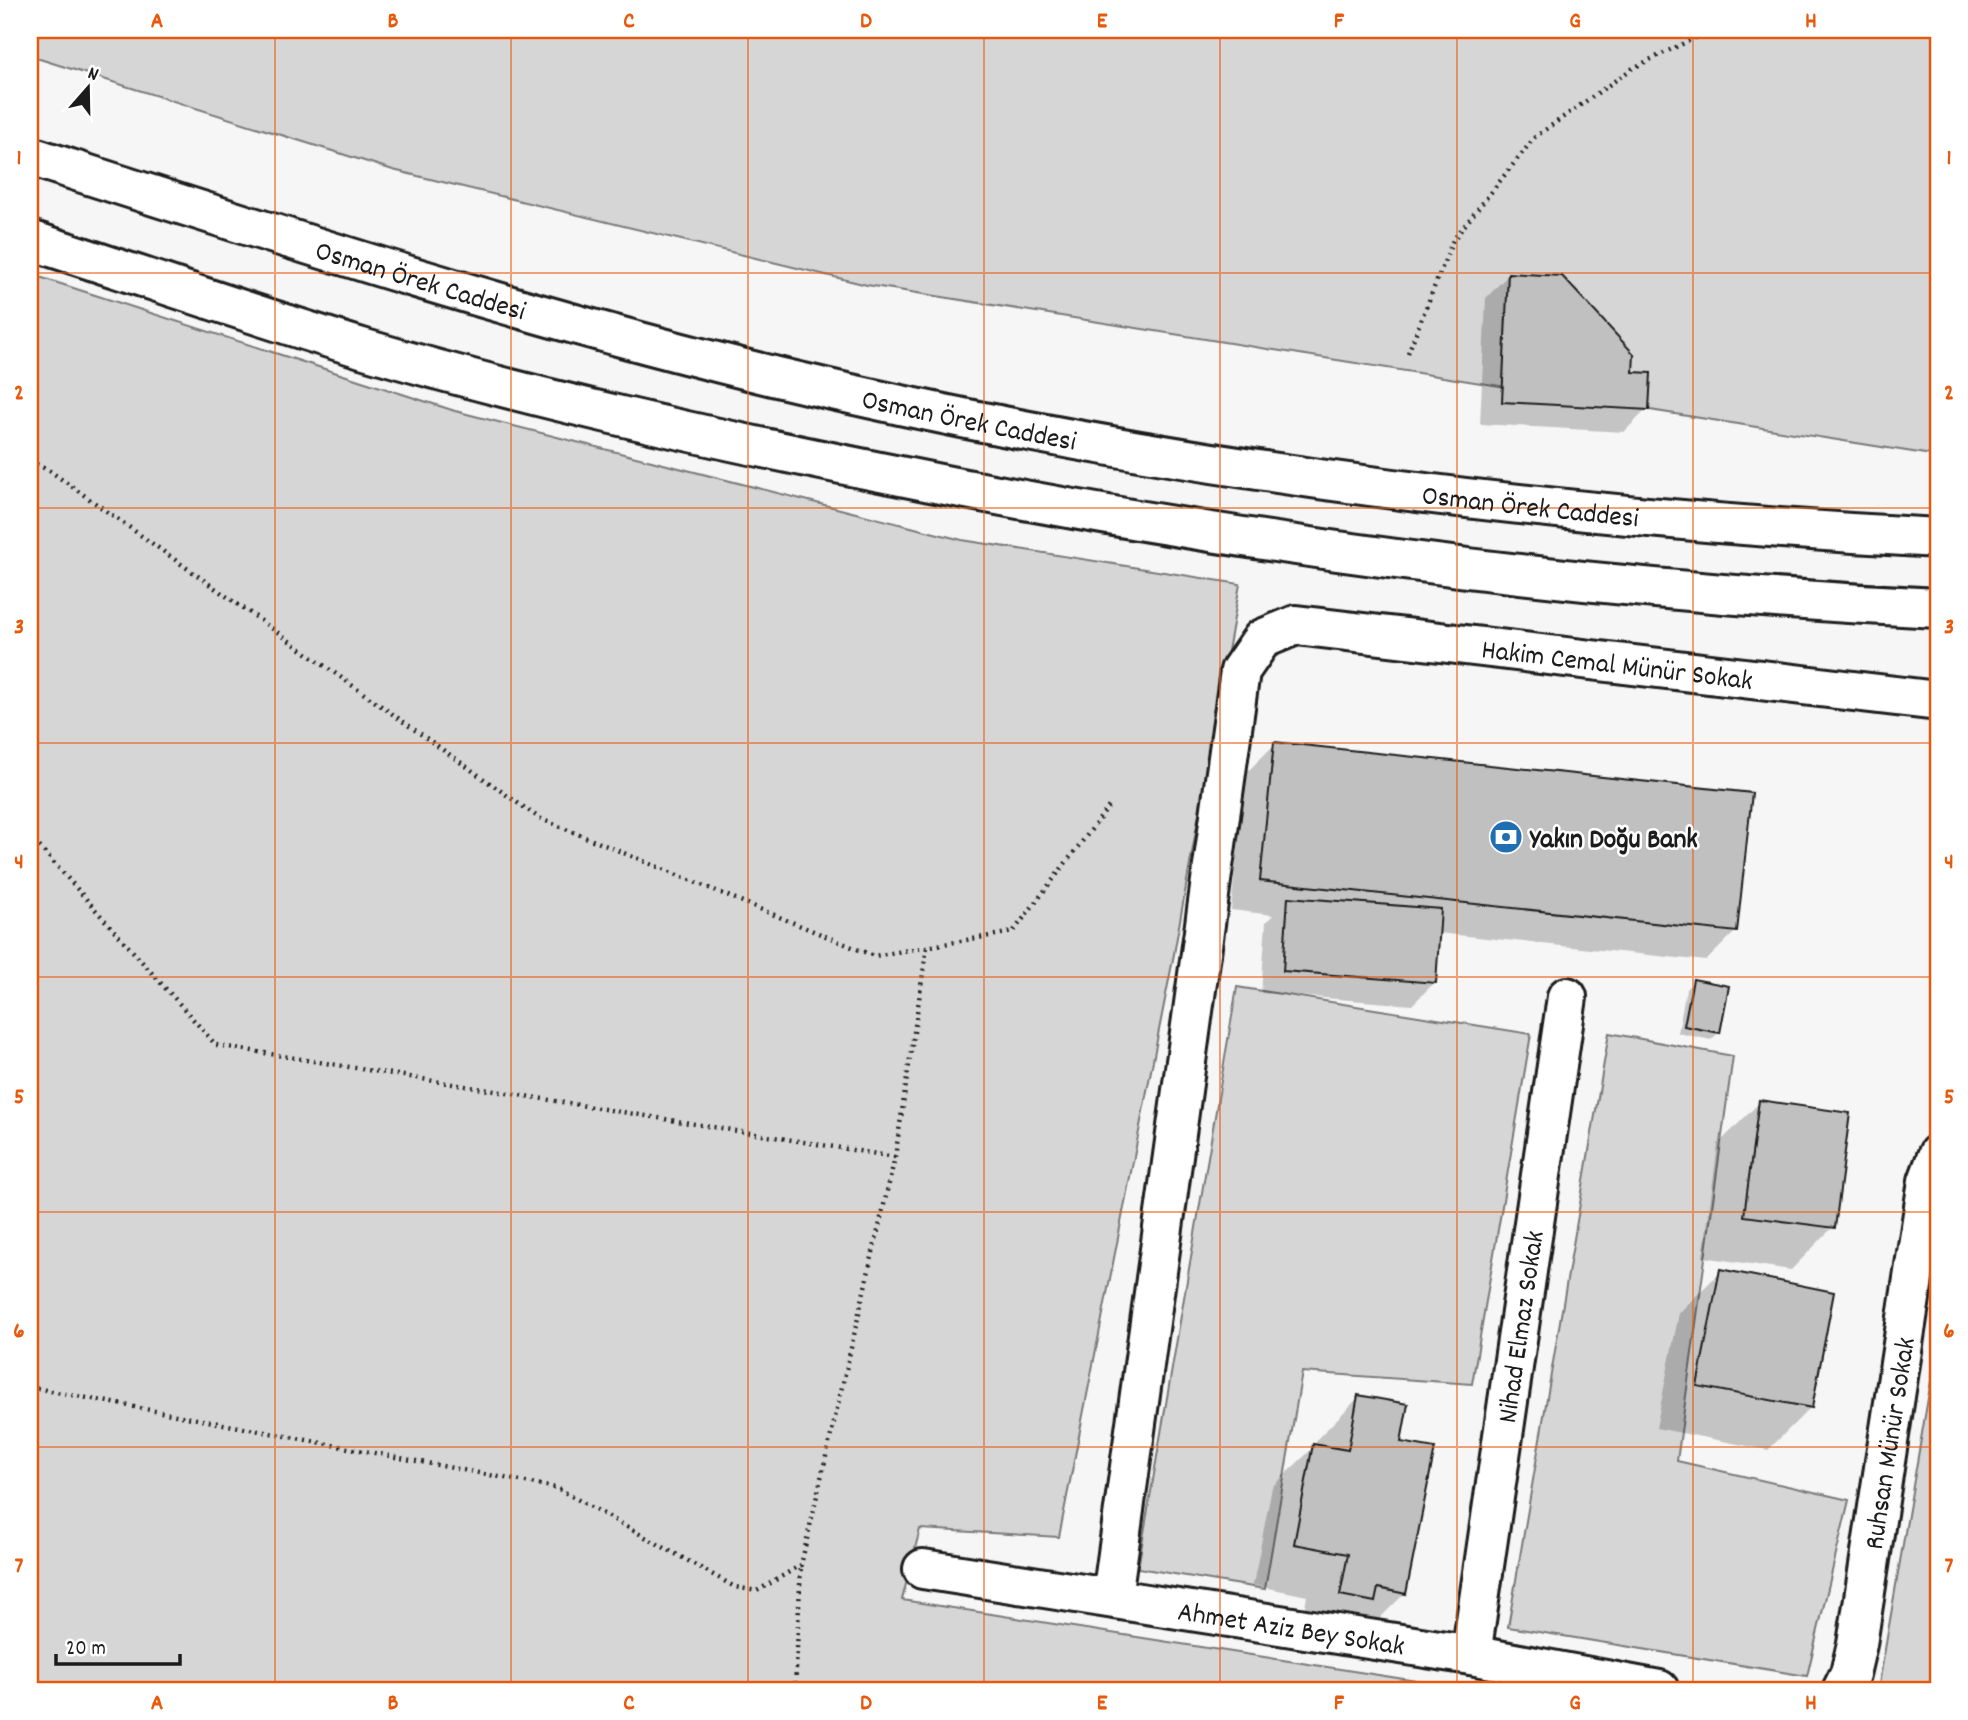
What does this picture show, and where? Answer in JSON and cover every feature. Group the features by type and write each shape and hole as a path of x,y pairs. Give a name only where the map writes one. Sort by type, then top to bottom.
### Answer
{"main road":[{"name":"Osman Örek Caddesi","path":"30,156 393,273 552,320 777,377 1028,429 1394,490 1803,531 1938,538"},
{"path":"30,240 367,349 557,400 789,454 1025,502 1349,552 1789,601 1938,608"},
{"name":"Hakim Cemal Münür Sokak","path":"1112,1597 1240,671 1262,639 1296,625 1938,701"},
{"name":"Nihad Elmaz Sokak","path":"1471,1655 1567,997"},
{"name":"Ruhsan Münür Sokak","path":"1842,1690 1850,1674 1857,1644 1928,1181 1938,1154"},
{"name":"Ahmet Aziz Bey Sokak","path":"923,1569 1471,1655 1659,1690"}],"path":[{"path":"1408,353 1453,240 1535,137 1633,68 1711,30"},
{"path":"30,461 50,471 539,818 874,956 1013,932 1110,804"},
{"path":"30,836 216,1045 895,1157"},
{"path":"795,1690 801,1565 895,1157 927,947"},
{"path":"30,1387 557,1488 735,1587 757,1591 801,1565"}],"shaded area":[{"path":"30,30 1938,30 1938,456 867,285 393,170 30,56"},
{"path":"30,274 455,411 962,540 1240,584 1174,954 1059,1537 920,1529 902,1600 1474,1690 30,1690"},
{"path":"1237,987 1531,1034 1472,1384 1302,1372 1265,1589 1138,1568"},
{"path":"1609,1033 1733,1056 1677,1461 1849,1500 1807,1676 1508,1627"},
{"path":"1938,1340 1938,1690 1878,1690"}],"building":[{"path":"1508,273 1562,276 1634,354 1633,372 1651,373 1649,410 1502,402"},
{"name":"Yakın Doğu Bank","path":"1274,742 1752,793 1737,932 1260,881"},
{"path":"1288,897 1441,909 1436,983 1283,971"},
{"path":"1693,979 1729,986 1720,1033 1684,1026"},
{"path":"1759,1100 1850,1113 1835,1228 1744,1216"},
{"path":"1720,1269 1834,1292 1812,1408 1697,1386"},
{"path":"1358,1395 1408,1404 1401,1442 1435,1448 1406,1594 1378,1588 1375,1602 1340,1595 1348,1554 1294,1544 1313,1444 1348,1450"}],"place":[{"name":"Yakın Doğu Bank","path":"1506,837"}]}
